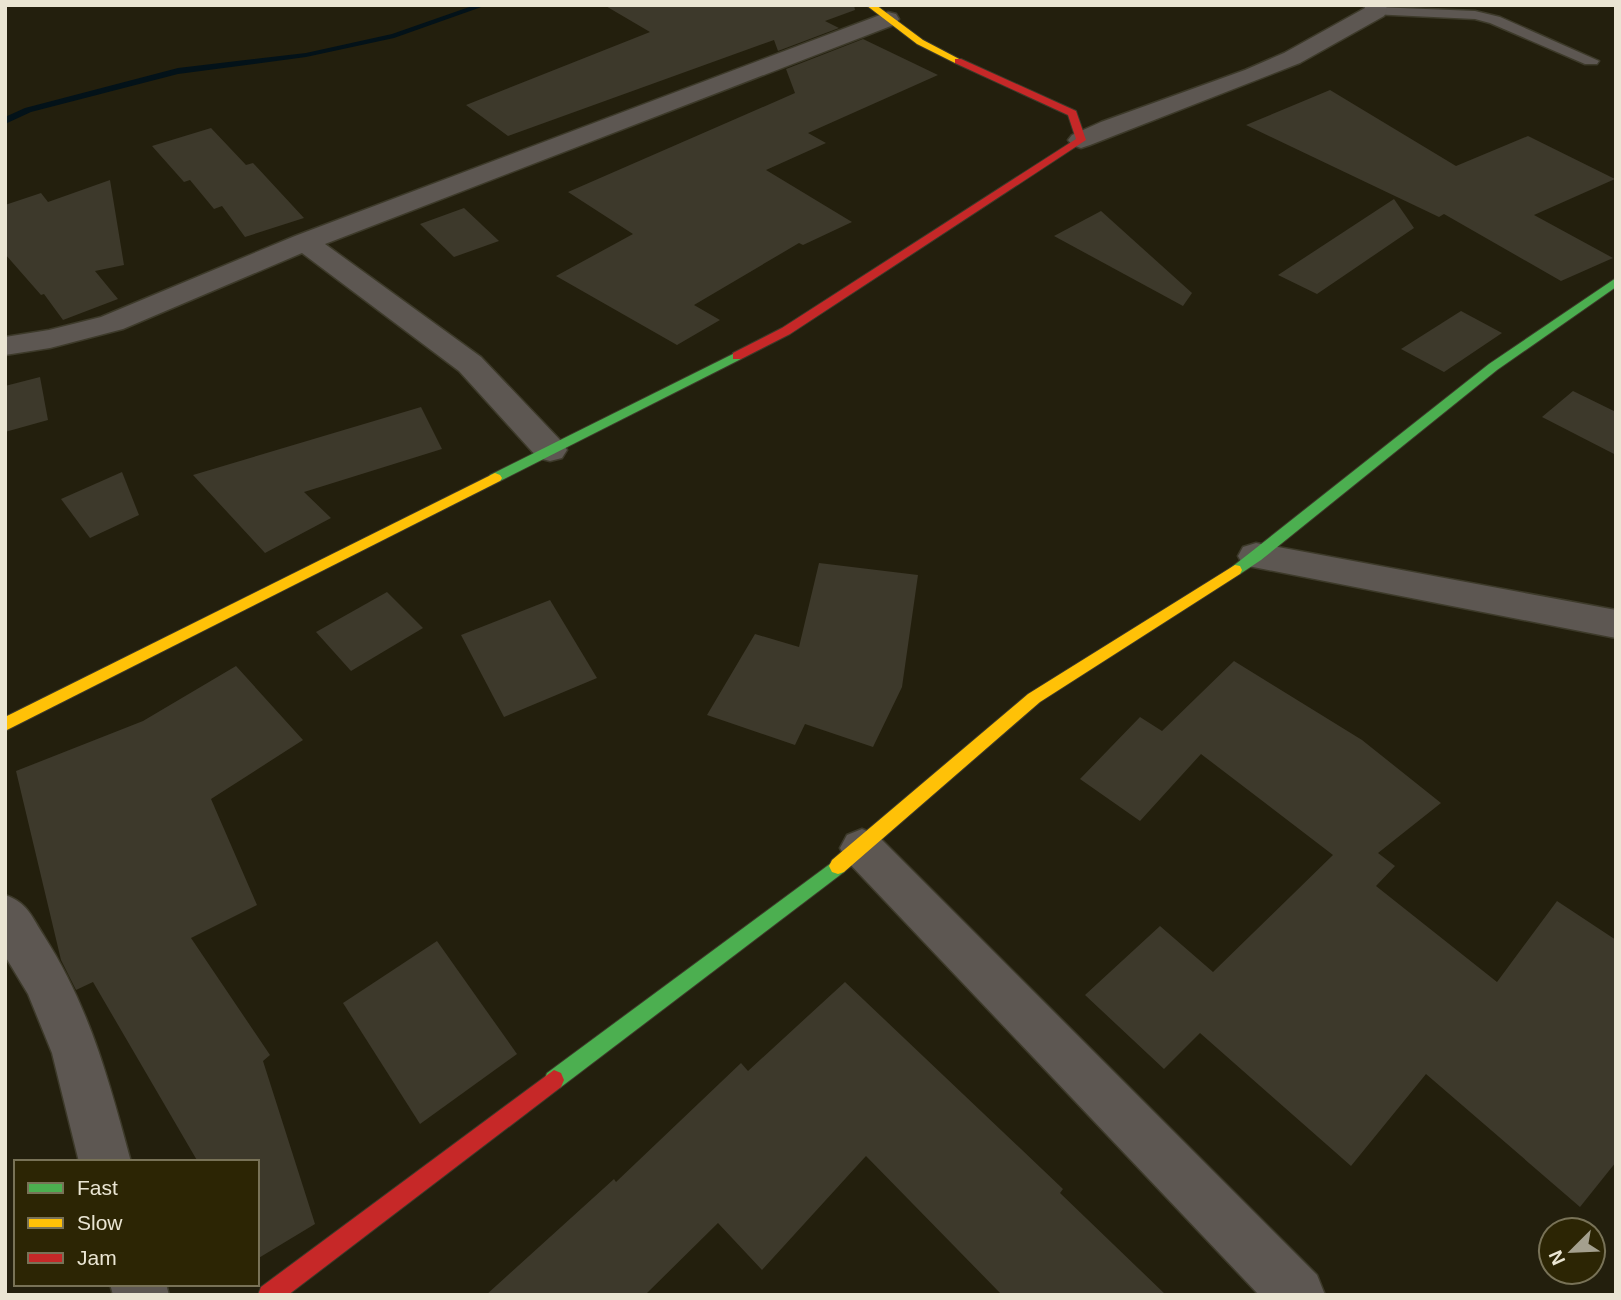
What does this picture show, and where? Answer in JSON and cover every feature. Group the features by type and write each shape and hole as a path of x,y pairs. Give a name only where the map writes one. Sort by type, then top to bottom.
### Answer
{"street":[{"path":"5,725 786,331 1081,140 1272,66 1375,8"},
{"path":"5,346 50,339 112,323 305,242 879,12 904,32 939,52 1042,94 1072,113 1081,140"},
{"path":"305,242 470,363 550,450"},
{"path":"269,1295 862,848 1034,698 1256,556 1493,367 1616,281"},
{"path":"1256,556 1616,624"},
{"path":"862,848 1297,1295"},
{"path":"5,915 47,982 77,1053 104,1160"}],"lane":[{"path":"1375,8 1475,15 1495,20 1591,61"}],"building":[{"path":"604,5 854,5 855,10 825,21 839,28 778,51 774,40 508,136 466,105 650,32"},
{"path":"863,39 938,75 808,133 826,143 766,170 852,222 803,245 799,243 694,305 720,320 677,345 556,276 633,234 568,192 795,93 786,69"},
{"path":"1330,90 1456,166 1528,136 1615,179 1534,215 1613,258 1561,281 1444,214 1439,217 1246,125"},
{"path":"211,128 246,165 253,163 304,218 245,237 222,206 214,209 190,180 184,182 152,146"},
{"path":"110,180 124,265 95,271 118,299 63,320 44,294 41,295 5,254 5,205 41,193 48,202"},
{"path":"1394,199 1414,228 1317,294 1278,275"},
{"path":"464,208 499,241 454,257 420,224"},
{"path":"1101,211 1192,293 1183,306 1054,236"},
{"path":"1461,311 1502,333 1444,372 1401,349"},
{"path":"40,377 48,420 5,432 5,386"},
{"path":"1573,391 1616,412 1616,455 1542,417"},
{"path":"421,407 442,449 304,492 331,518 265,553 193,475"},
{"path":"122,472 139,515 90,538 61,499"},
{"path":"819,563 918,575 902,687 873,747 805,724 795,745 707,715 755,634 799,647"},
{"path":"387,592 423,628 351,671 316,632"},
{"path":"550,600 597,678 504,717 461,635"},
{"path":"1234,661 1362,740 1441,803 1378,853 1395,866 1376,886 1497,982 1557,901 1616,940 1616,1162 1580,1207 1426,1074 1351,1166 1200,1033 1164,1069 1085,995 1160,926 1213,972 1333,855 1201,754 1140,821 1080,779 1140,717 1162,731"},
{"path":"236,666 303,740 211,799 257,905 191,938 270,1055 263,1061 315,1224 259,1258 259,1160 197,1160 93,982 76,990 61,960 16,771 143,721"},
{"path":"437,941 517,1054 420,1124 343,1003"},
{"path":"845,982 1063,1189 1060,1193 1166,1295 1002,1295 866,1156 762,1270 718,1223 645,1295 486,1295 614,1179 616,1182 741,1063 748,1071"}],"waterway":[{"path":"5,121 28,110 178,71 306,55 394,36 483,5"}],"traffic: fast":[{"path":"1235,570 1493,367 1616,281"},
{"path":"495,478 737,356"},
{"path":"554,1080 838,866"}],"traffic: slow":[{"path":"870,5 920,42 958,61"},
{"path":"5,725 495,478"},
{"path":"838,866 1034,698 1235,570"}],"traffic: jam":[{"path":"737,356 786,331 1081,140 1072,113 958,61"},
{"path":"269,1295 554,1080"}]}
